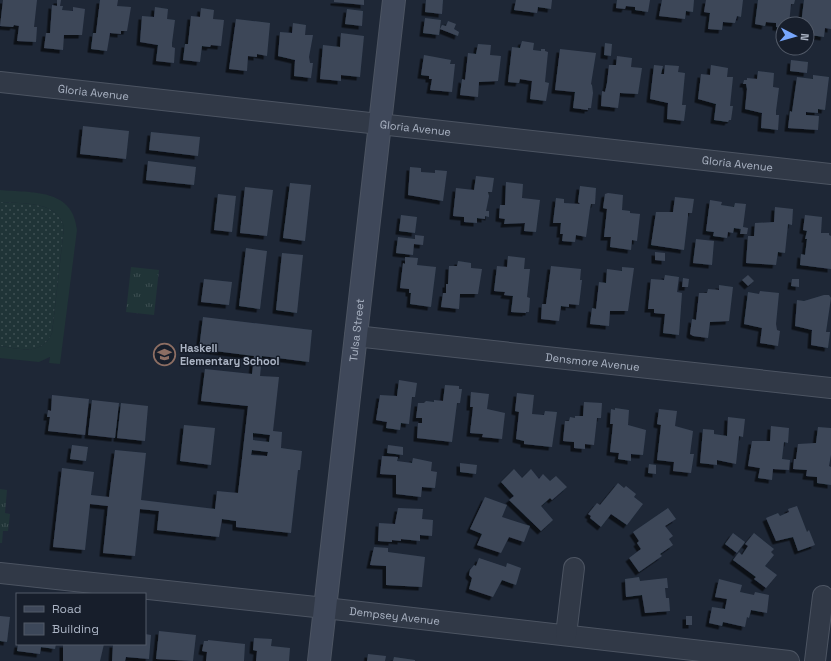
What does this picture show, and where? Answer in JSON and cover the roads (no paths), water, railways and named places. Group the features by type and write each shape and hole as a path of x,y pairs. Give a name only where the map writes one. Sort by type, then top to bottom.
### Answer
{"street":[{"name":"Tulsa Street","path":"319,661 394,0"},
{"name":"Gloria Avenue","path":"0,82 831,174"},
{"name":"Densmore Avenue","path":"355,336 831,388"},
{"path":"566,636 574,568"},
{"name":"Dempsey Avenue","path":"0,573 325,608 789,661"},
{"path":"815,661 823,596"}],"place":[{"name":"Haskell Elementary School","path":"165,354"}]}
